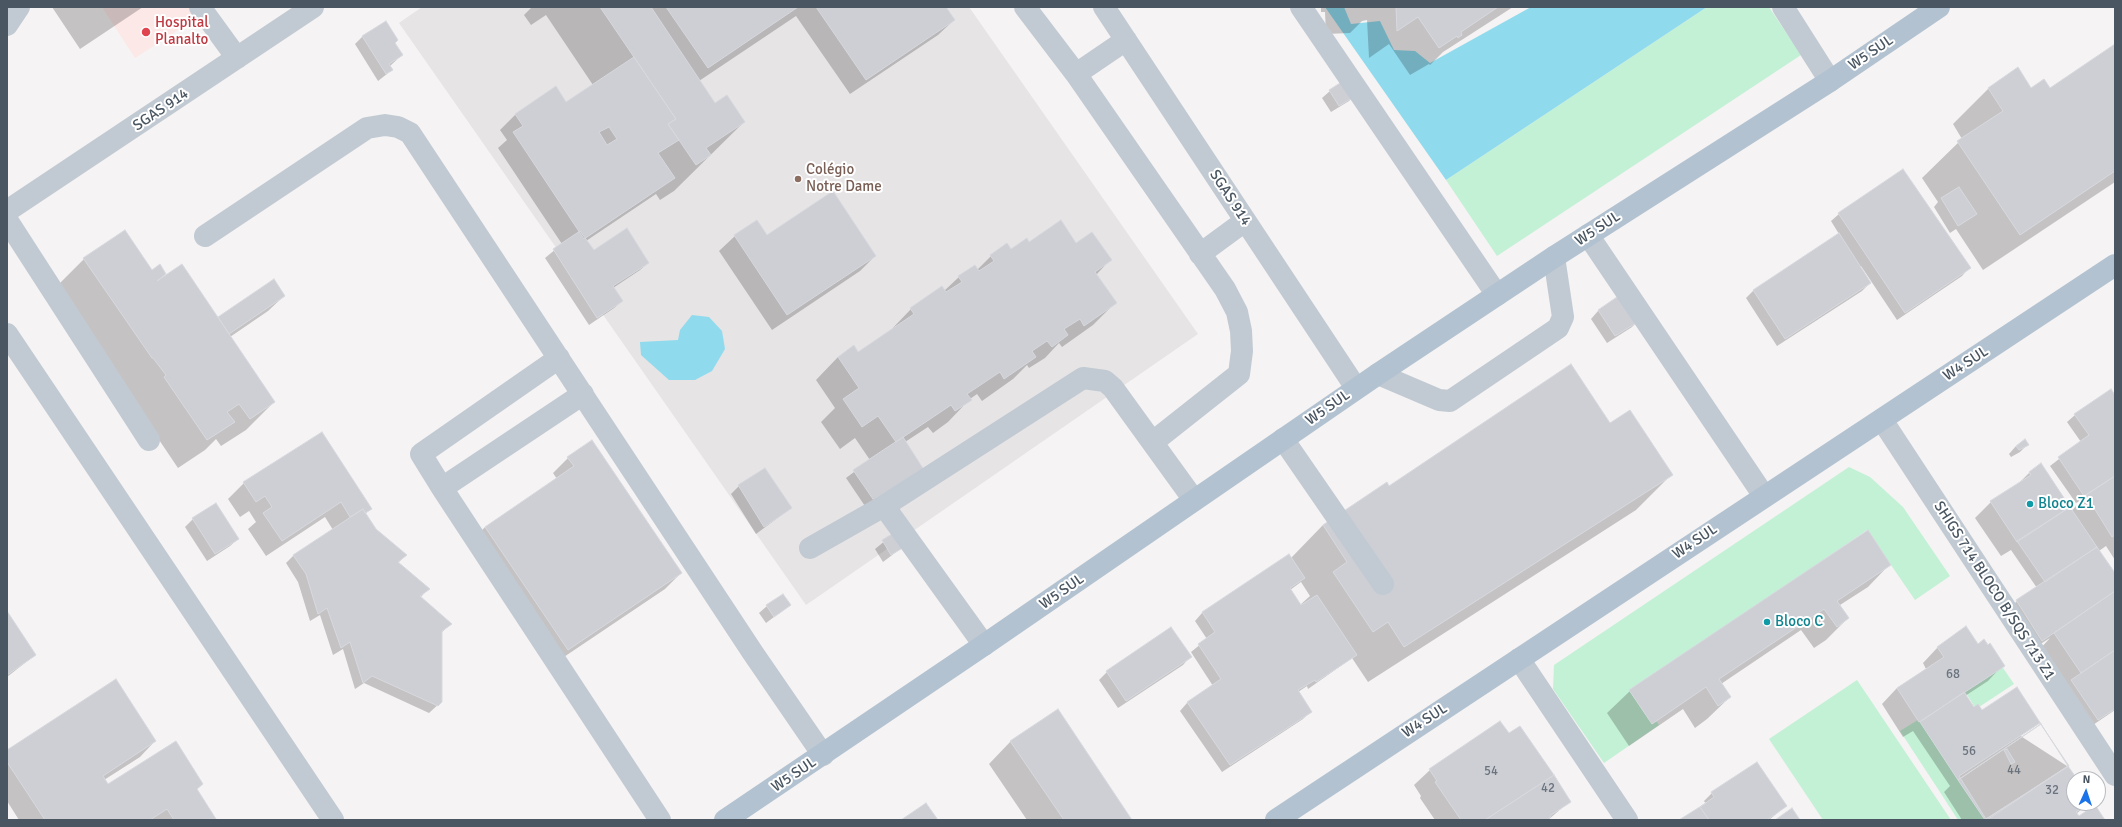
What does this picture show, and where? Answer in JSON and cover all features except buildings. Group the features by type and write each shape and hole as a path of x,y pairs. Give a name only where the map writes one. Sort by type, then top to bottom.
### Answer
{"main road":[{"name":"W5 SUL","path":"725,820 984,645 1356,388 1554,257 1830,80 1939,7"},
{"name":"W4 SUL","path":"1276,820 2115,265"}],"street":[{"path":"7,25 18,7"},
{"path":"200,7 237,58"},
{"name":"SGAS 914","path":"7,211 313,7"},
{"path":"1026,7 1076,74 1225,289 1237,312 1241,331 1242,351 1239,374 1153,442"},
{"name":"SGAS 914","path":"1104,7 1356,388"},
{"path":"1301,7 1497,295"},
{"path":"1782,7 1830,80"},
{"path":"1076,74 1126,40"},
{"path":"205,236 367,128 385,125 398,127 410,133 749,647 823,755"},
{"path":"7,220 150,440"},
{"path":"1200,254 1245,221"},
{"path":"1588,235 1764,496"},
{"path":"1378,374 1439,400 1450,401 1558,328 1563,317 1554,257"},
{"path":"7,334 333,820"},
{"path":"559,358 421,454 660,820"},
{"path":"810,548 884,506 1083,378 1105,381 1113,388 1194,500"},
{"path":"442,488 583,394"},
{"name":"SHIGS 714 BLOCO B/SQS 713 Z1","path":"1882,420 2112,764"},
{"path":"1283,439 1383,584"},
{"path":"884,506 984,645"},
{"path":"1519,659 1627,820"}],"shaded area":[{"name":"Hospital Planalto","path":"102,7 214,7 135,58"},
{"name":"Colégio Notre Dame","path":"422,7 969,7 1198,334 806,605 399,23"}],"green space":[{"path":"1707,7 1769,7 1801,55 1497,256 1446,180"},
{"path":"1849,467 1870,477 1903,507 1950,576 1915,600 1867,530 1635,690 1659,725 1604,763 1553,689 1554,665"},
{"path":"2001,665 2014,684 1976,709 1964,690"},
{"path":"1857,680 1951,820 1823,820 1769,739"},
{"path":"1921,718 1987,820 1958,820 1900,731"}],"water":[{"path":"1325,7 1344,7 1351,24 1380,21 1394,50 1415,51 1430,63 1531,7 1707,7 1446,180"},
{"path":"692,315 709,317 722,331 725,349 712,371 695,380 669,380 641,355 640,342 678,340 680,330"}],"place":[{"name":"Hospital Planalto","path":"146,32"},
{"name":"Colégio Notre Dame","path":"798,179"},
{"name":"Bloco Z1","path":"2030,504"},
{"name":"Bloco C","path":"1767,622"}]}
